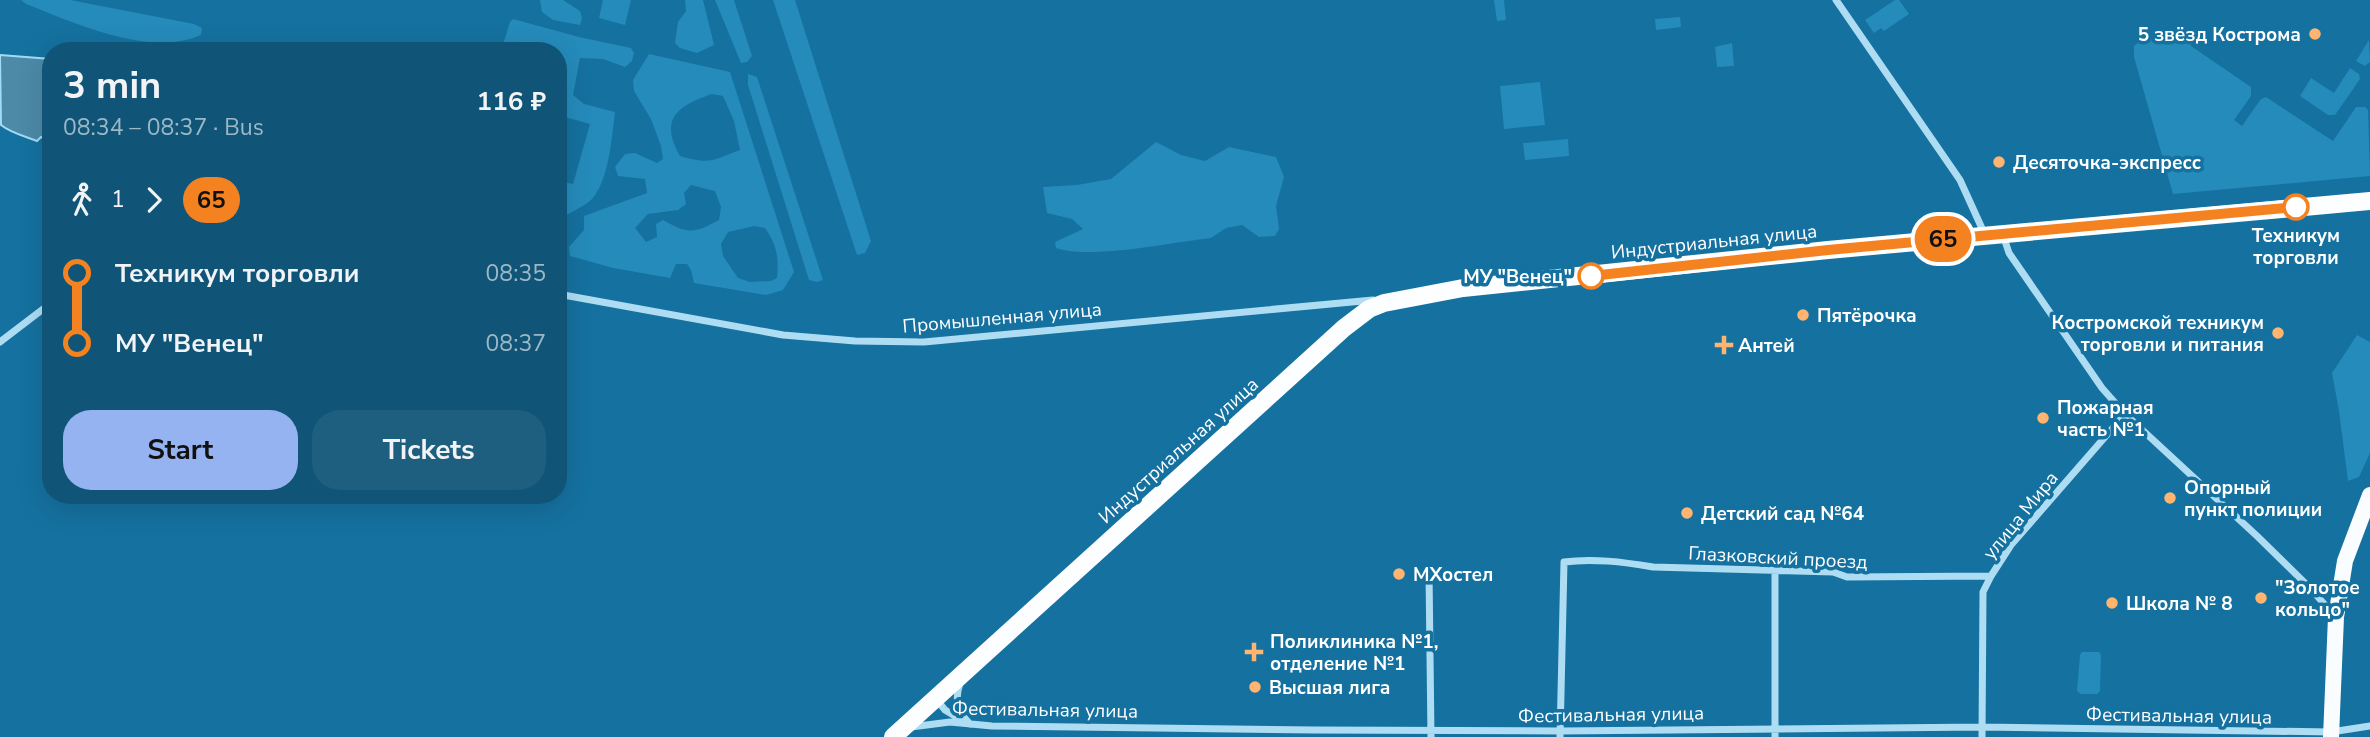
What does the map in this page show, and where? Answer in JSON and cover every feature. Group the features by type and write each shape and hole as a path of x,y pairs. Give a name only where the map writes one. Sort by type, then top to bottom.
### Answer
{"highway":[{"name":"Индустриальная улица","path":"894,736 1344,328 1369,309 1409,297 1463,288 2370,201"}],"main road":[{"path":"2331,734 2336,617 2345,561 2368,505"}],"street":[{"path":"1836,0 1960,180 1994,235 2102,388 2125,414 2287,565 2336,617"},
{"name":"Промышленная улица","path":"567,296 783,335 855,341 924,342 1409,297"},
{"path":"0,342 42,310"},
{"name":"улица Мира","path":"1982,737 1983,592 1990,576 2011,545 2125,414"},
{"name":"Глазковский проезд","path":"1560,734 1564,562 1583,560 1626,562 1653,567 1833,572 1847,577 1990,576"},
{"path":"1775,570 1775,733"},
{"path":"1429,572 1431,734"},
{"path":"967,671 956,696 963,717 971,724"},
{"path":"936,699 945,710 971,724"},
{"name":"Фестивальная улица","path":"894,736 913,726 950,722 1431,734 1775,733 1982,727 2331,734 2370,726"}],"shaded area":[{"path":"21,0 70,0 194,24 202,28 201,35 170,42 136,40 89,28"},
{"path":"540,0 563,0 580,11 580,25 553,20 542,12"},
{"path":"603,0 631,0 625,25 599,18"},
{"path":"685,0 703,0 714,45 697,53 680,48 675,43 678,22 686,11"},
{"path":"715,0 734,0 752,56 747,62 741,63"},
{"path":"773,0 795,0 871,241 865,253 857,255"},
{"path":"1494,0 1504,0 1506,20 1497,21"},
{"path":"1899,0 1909,14 1884,31 1881,28 1874,33 1865,20"},
{"path":"1680,17 1681,27 1656,30 1655,19"},
{"path":"513,19 631,48 634,53 632,61 625,67 603,59 580,58 573,95 584,104 615,112 609,157 598,191 589,202 567,215 567,183 573,184 590,124 567,118 567,42 504,42"},
{"path":"2184,31 2191,37 2191,46 2251,87 2251,96 2234,120 2242,126 2261,99 2266,97 2333,141 2356,107 2365,107 2368,110 2370,176 2173,194 2134,57 2134,46 2140,41"},
{"path":"2369,40 2370,62 2365,66 2356,61"},
{"path":"1732,43 1734,66 1717,67 1715,47"},
{"path":"649,54 730,72 794,272 783,290 766,295 694,283 687,264 676,264 670,278 613,268 570,256 569,247 584,230 584,216 647,193 645,179 618,176 615,167 625,154 635,153 657,163 663,159 651,119 634,91 633,80","holes":["712,94 723,96 734,121 740,150 711,160 680,156 671,132 675,116 689,104","691,185 715,191 721,207 719,220 696,230 685,230 663,220 656,224 657,237 646,242 635,228 648,214 678,210 686,204 684,193","754,226 765,228 776,252 777,278 750,282 738,278 723,256 721,244 728,232"]},
{"path":"0,55 42,58 42,138 37,141 1,125"},
{"path":"2350,68 2359,74 2360,79 2335,115 2328,115 2300,96 2311,78 2334,93"},
{"path":"748,74 757,77 823,280 809,280 748,85"},
{"path":"1540,82 1545,125 1504,129 1500,86"},
{"path":"1568,139 1569,156 1525,160 1523,143"},
{"path":"1156,142 1181,155 1205,161 1229,147 1276,157 1284,177 1276,206 1279,229 1275,236 1259,237 1242,225 1226,228 1211,238 1132,249 1089,252 1056,248 1055,242 1083,229 1072,219 1047,213 1043,187 1111,179"},
{"path":"2357,335 2370,342 2370,453 2359,477 2348,481 2332,373"},
{"path":"2082,652 2099,652 2101,655 2100,691 2097,694 2081,694 2077,691"}],"bus line":[{"name":"65","path":"1591,276 1828,250 2296,207"}],"place":[{"name":"5 звёзд Кострома","path":"2315,34"},
{"name":"Десяточка-экспресс","path":"1999,162"},
{"name":"Техникум торговли","path":"2296,207"},
{"name":"МУ \"Венец\"","path":"1591,276"},
{"name":"Пятёрочка","path":"1803,315"},
{"name":"Костромской техникум торговли и питания","path":"2278,333"},
{"name":"Антей","path":"1724,345"},
{"name":"Пожарная часть №1","path":"2043,418"},
{"name":"Опорный пункт полиции","path":"2170,498"},
{"name":"Детский сад №64","path":"1687,513"},
{"name":"МХостел","path":"1399,574"},
{"name":"\"Золотое кольцо\"","path":"2261,598"},
{"name":"Школа № 8","path":"2112,603"},
{"name":"Поликлиника №1, отделение №1","path":"1254,652"},
{"name":"Высшая лига","path":"1255,687"}]}
